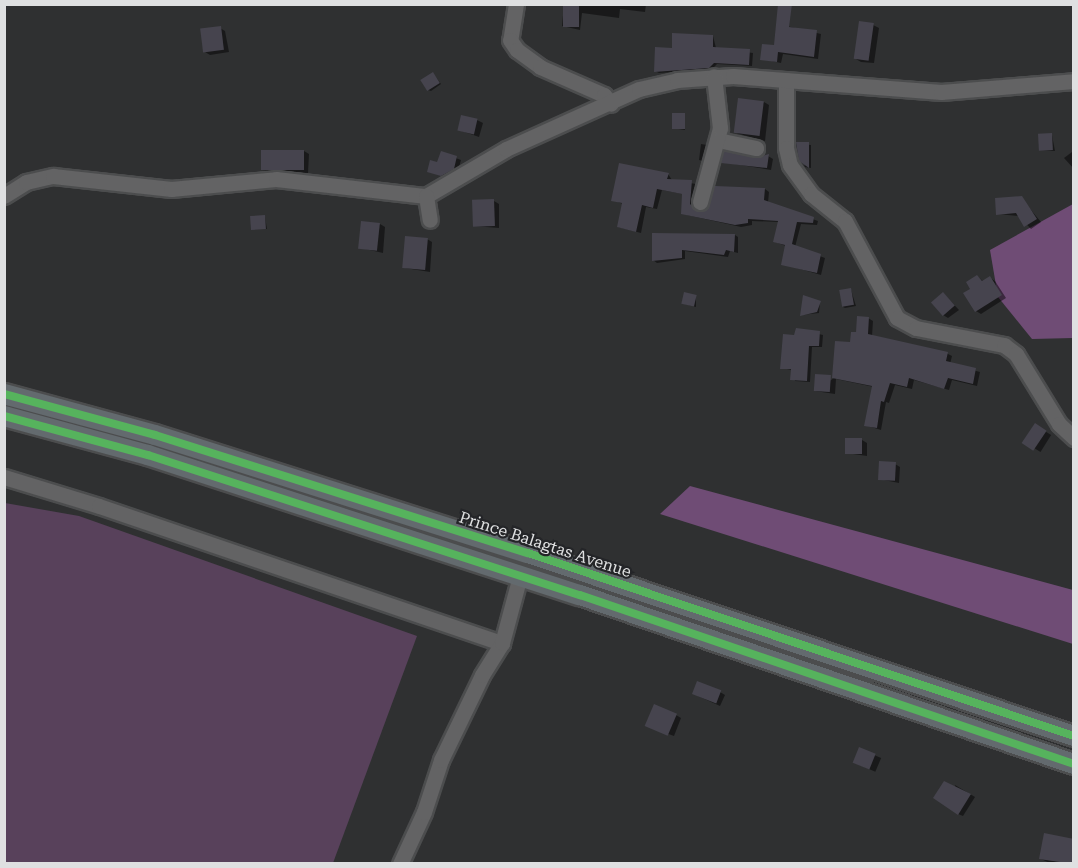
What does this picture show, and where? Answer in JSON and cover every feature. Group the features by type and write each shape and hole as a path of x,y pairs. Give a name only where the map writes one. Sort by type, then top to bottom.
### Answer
{"main road":[{"name":"Prince Balagtas Avenue","path":"4,394 311,484 1074,736"},
{"path":"4,416 148,456 520,576 1074,764"},
{"path":"304,506 311,484"}],"street":[{"path":"516,4 510,40 517,50 540,67 604,95 611,104"},
{"path":"700,202 717,140 720,103 714,76"},
{"path":"4,196 26,182 53,176 171,189 276,179 426,196 506,149 662,83 714,76 941,92 1074,81"},
{"path":"786,80 786,148 790,165 811,194 845,221 897,318 916,327 1004,345 1016,354 1059,424 1074,438"},
{"path":"717,140 756,148"},
{"path":"426,196 430,220"},
{"path":"4,477 99,506 502,643"},
{"path":"400,864 424,812 441,760 482,675 502,643 520,576"}],"shaded area":[{"path":"1073,204 1073,338 1032,339 998,297 990,250"},
{"path":"690,486 1073,590 1073,644 660,514"},
{"path":"5,503 79,516 417,636 333,863 5,863"}],"building":[{"path":"563,4 579,4 579,27 563,27"},
{"path":"778,4 792,4 789,27 817,30 814,57 778,52 777,62 760,60 762,44 774,45"},
{"path":"859,21 874,23 869,61 854,59"},
{"path":"221,26 224,50 203,52 200,29"},
{"path":"672,33 713,35 713,47 750,49 749,65 714,63 709,68 654,72 655,47 672,48"},
{"path":"433,72 440,83 427,91 420,80"},
{"path":"738,98 764,101 760,136 734,133"},
{"path":"672,113 685,113 685,129 672,129"},
{"path":"461,115 478,119 474,134 457,131"},
{"path":"1052,133 1053,150 1039,151 1038,134"},
{"path":"796,142 809,142 809,168 799,161"},
{"path":"261,150 304,150 304,170 261,170"},
{"path":"441,151 457,156 454,169 441,176 427,172 430,160 437,162"},
{"path":"724,151 755,158 769,154 767,168 721,163"},
{"path":"619,163 669,173 667,179 692,180 690,204 698,211 707,208 715,186 765,188 764,200 814,217 813,223 797,222 792,244 821,254 817,273 781,265 785,245 773,242 778,221 748,219 748,223 735,225 681,214 682,194 657,189 653,208 642,205 636,232 617,227 622,203 611,201"},
{"path":"1022,196 1037,219 1024,227 1016,213 996,215 995,198"},
{"path":"494,199 495,226 473,227 472,200"},
{"path":"265,215 266,229 251,230 250,216"},
{"path":"361,221 380,223 377,251 358,249"},
{"path":"652,233 735,234 734,252 726,250 724,255 682,250 682,258 652,261"},
{"path":"405,236 428,238 425,270 402,268"},
{"path":"977,275 982,281 990,276 1002,295 975,312 963,293 970,289 966,282"},
{"path":"851,288 854,305 842,307 839,290"},
{"path":"684,292 697,295 694,307 681,304"},
{"path":"943,292 955,306 943,316 931,302"},
{"path":"803,295 821,301 817,312 800,316"},
{"path":"857,316 869,317 868,334 948,352 946,361 976,368 973,384 948,378 944,389 909,378 907,387 890,383 884,402 881,401 877,428 864,426 872,386 832,378 835,341 850,342 851,332 856,332"},
{"path":"796,328 820,331 819,346 809,346 807,381 790,380 791,369 780,369 783,334 794,335"},
{"path":"815,374 831,375 830,392 814,391"},
{"path":"1035,423 1047,431 1033,451 1022,443"},
{"path":"845,438 862,438 862,454 845,454"},
{"path":"879,461 896,462 895,481 878,480"},
{"path":"697,681 721,690 716,703 692,694"},
{"path":"654,704 677,714 668,736 645,726"},
{"path":"859,747 876,754 869,770 853,763"},
{"path":"944,781 971,794 958,815 933,798"},
{"path":"1044,833 1074,839 1074,864 1039,859"}],"cycle path":[{"path":"4,394 155,435 528,553 1074,736"},
{"path":"4,416 148,455 580,595 1074,764"}]}
